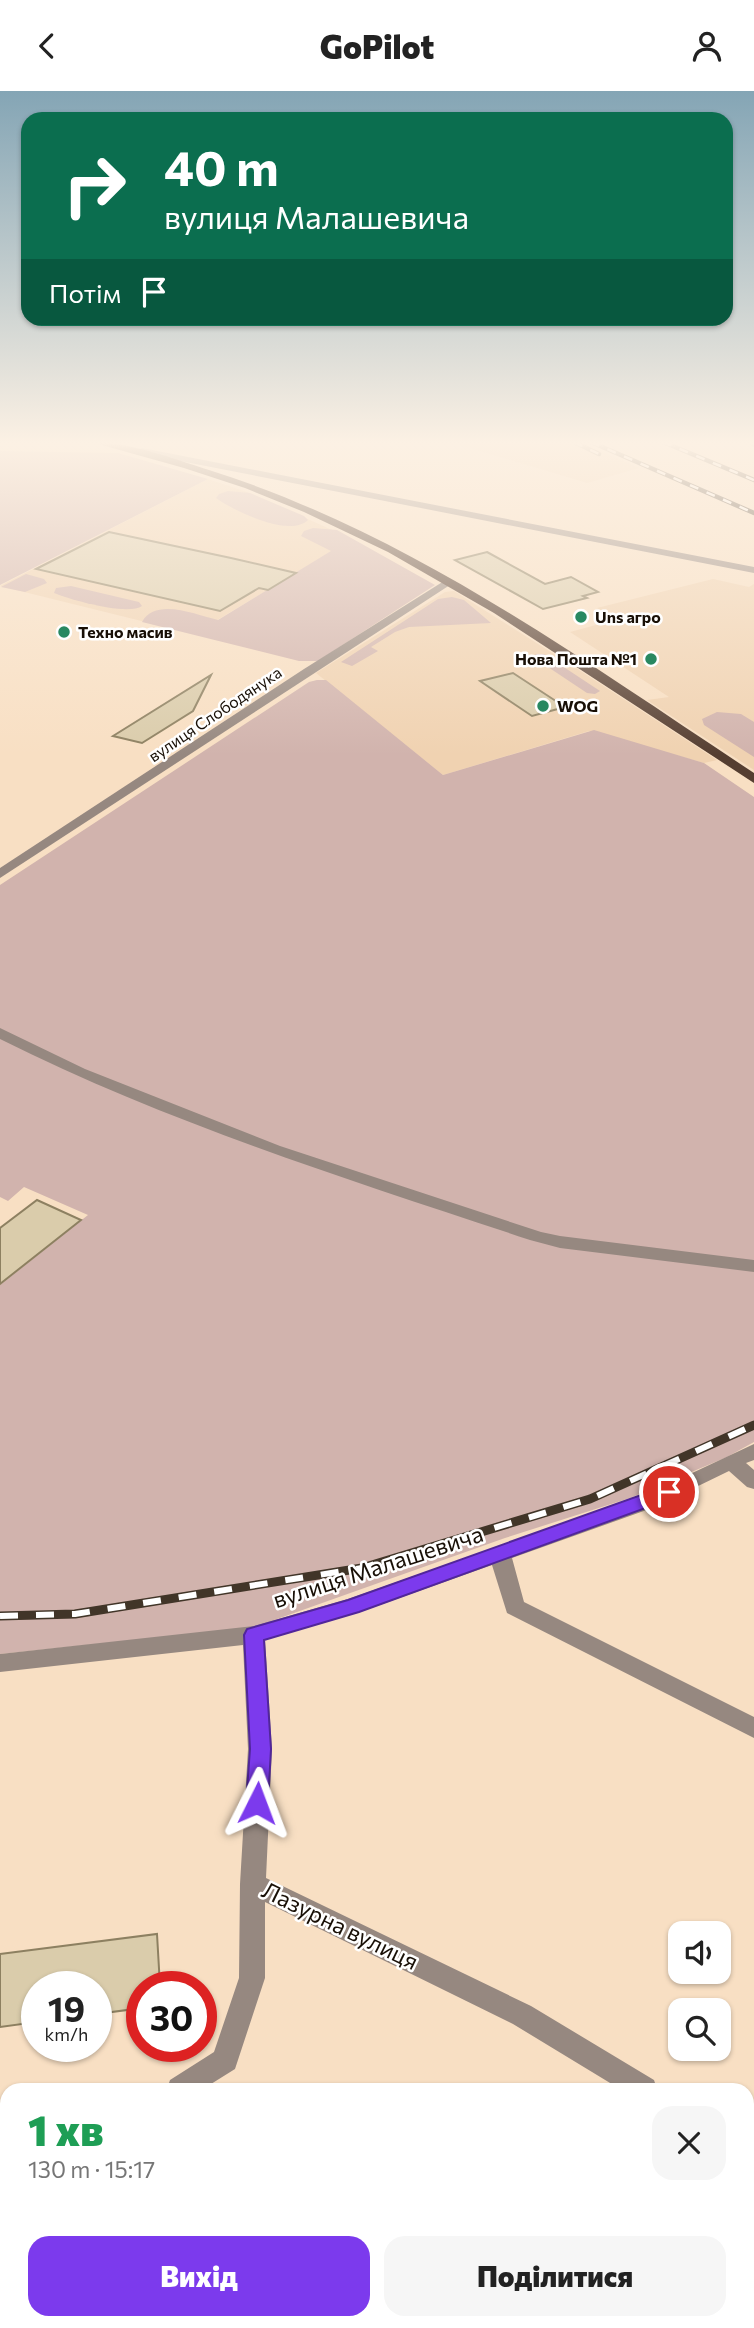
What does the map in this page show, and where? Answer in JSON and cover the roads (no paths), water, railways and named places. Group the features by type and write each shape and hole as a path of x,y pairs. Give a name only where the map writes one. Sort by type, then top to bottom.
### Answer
{"main road":[{"path":"381,546 510,619 754,779"}],"street":[{"path":"627,546 754,571"},
{"name":"вулиця Слободянука","path":"4,868 448,583"},
{"path":"0,1033 79,1072 274,1150 536,1236 559,1242 754,1266"},
{"name":"вулиця Малашевича","path":"0,1663 254,1635 352,1607 648,1501 754,1451"},
{"path":"733,1463 754,1482"},
{"path":"500,1554 516,1607 754,1728"},
{"name":"Лазурна вулиця","path":"254,1635 260,1749 253,1884 522,2015 634,2083"},
{"path":"190,2083 226,2060 252,1978 253,1884"}],"railway":[{"path":"0,1616 75,1614 362,1568 590,1499 754,1425"}],"place":[{"name":"Uns агро","path":"581,617"},
{"name":"Техно масив","path":"64,632"},
{"name":"Нова Пошта №1","path":"651,659"},
{"name":"WOG","path":"543,706"}]}
